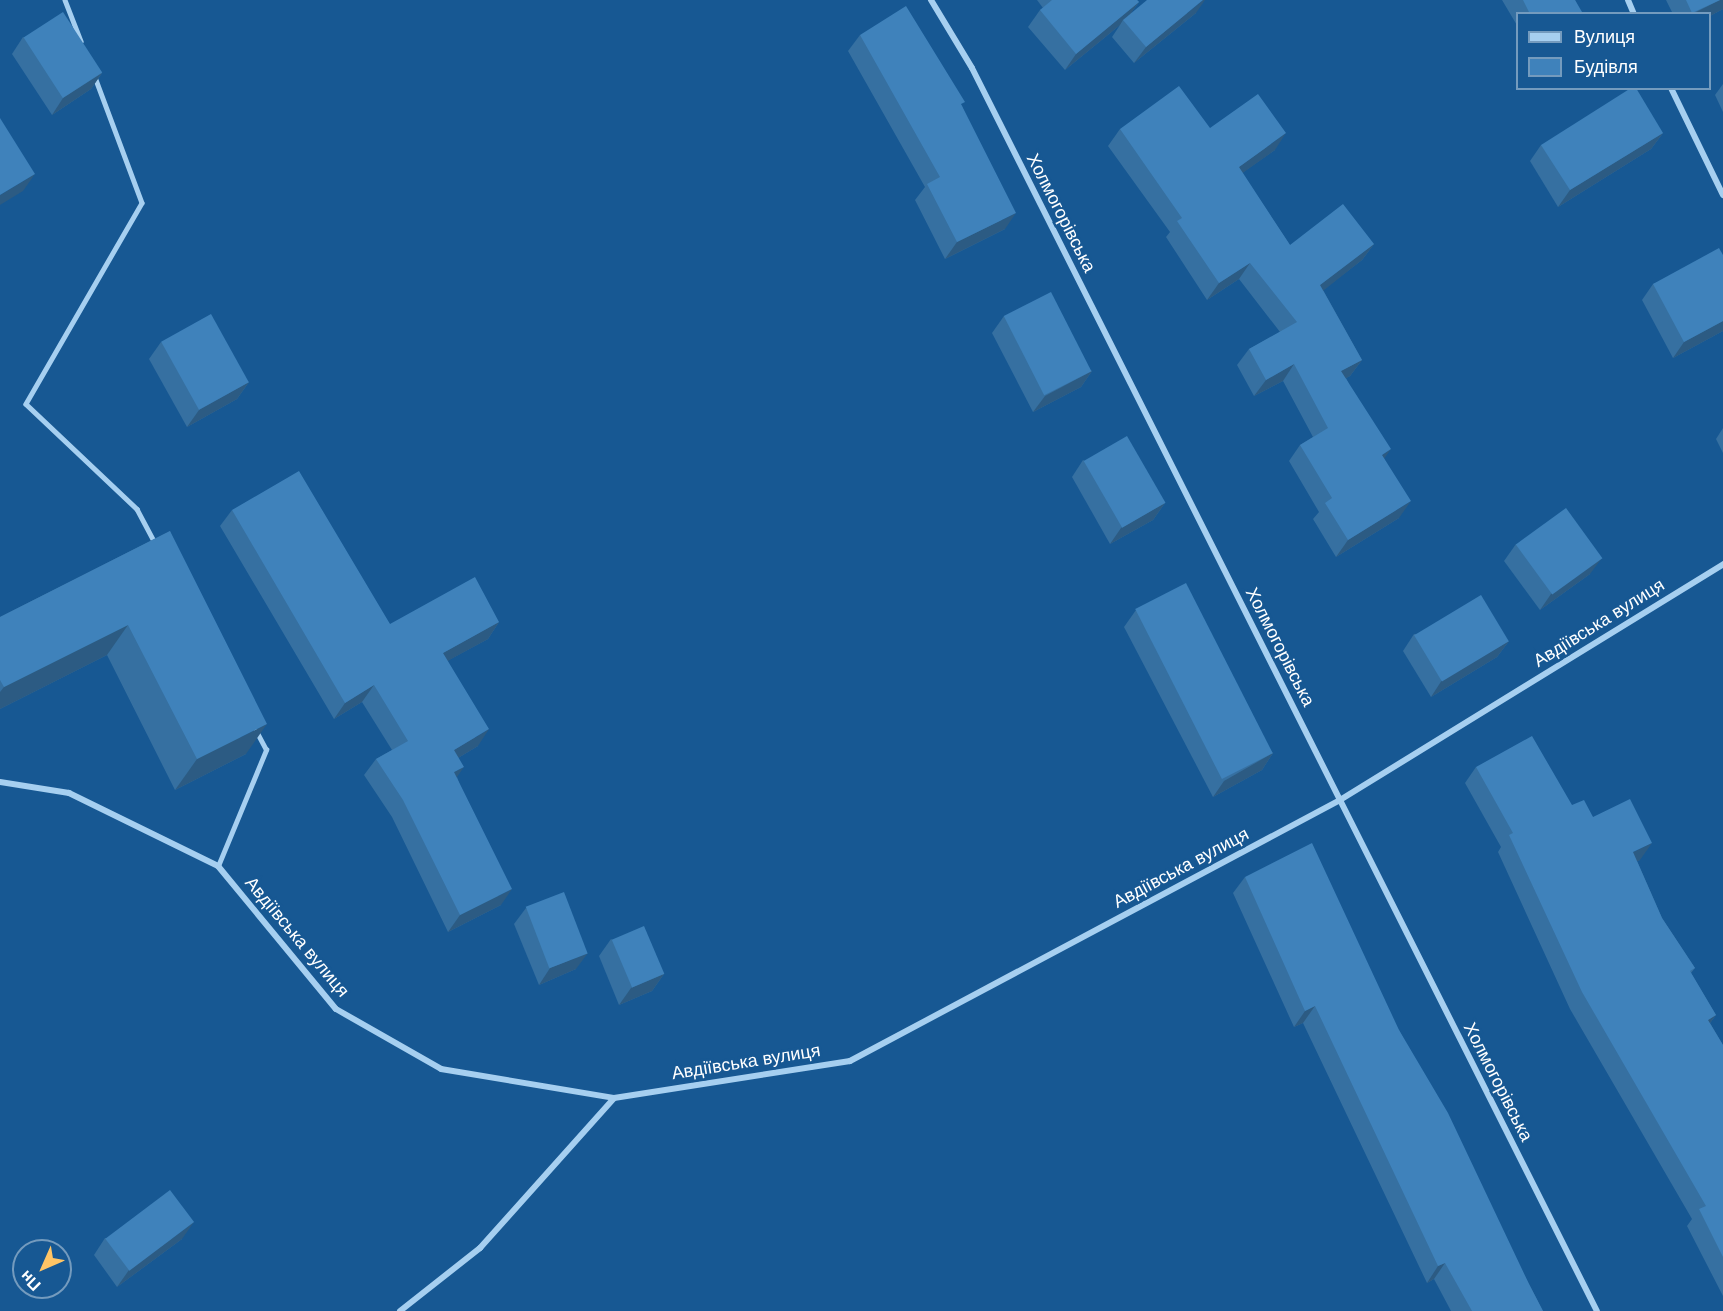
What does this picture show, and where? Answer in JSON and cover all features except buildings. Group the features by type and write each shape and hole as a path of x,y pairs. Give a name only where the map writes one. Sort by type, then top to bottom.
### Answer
{"street":[{"name":"Холмогорівська","path":"931,0 972,68 1597,1311"},
{"path":"1672,90 1723,195"},
{"name":"Авдіївська вулиця","path":"0,782 69,793 218,866 336,1009 441,1069 614,1098 849,1061 1340,800 1723,564"},
{"path":"400,1311 480,1248 614,1098"}],"lane":[{"path":"65,0 86,53"},
{"path":"90,64 142,203 26,404 137,509 159,551"},
{"path":"218,866 266,750 249,719"}]}
